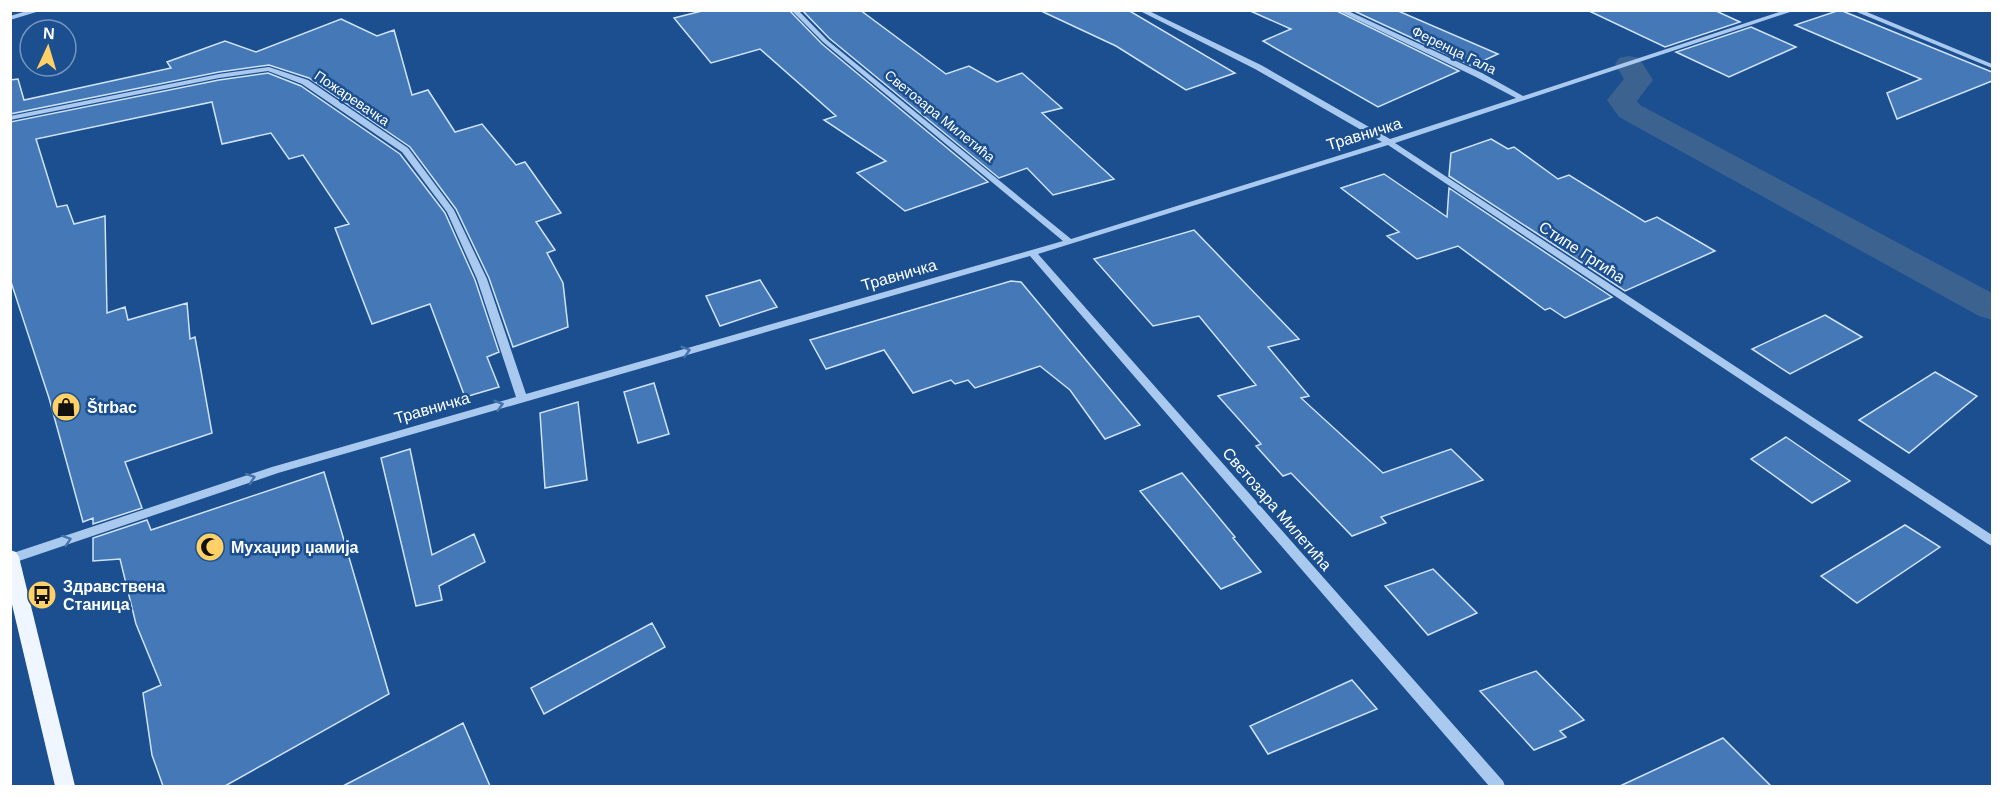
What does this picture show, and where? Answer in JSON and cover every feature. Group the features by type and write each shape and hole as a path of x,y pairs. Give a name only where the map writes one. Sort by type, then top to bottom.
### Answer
{"main road":[{"path":"11,558 65,786"}],"street":[{"path":"10,18 40,10"},
{"name":"Светозара Милетића","path":"794,10 825,41 1070,242"},
{"name":"Стипе Гргића","path":"1141,10 1258,67 1389,142 1992,542"},
{"name":"Ференца Гала","path":"1340,10 1479,75 1524,99"},
{"name":"Травничка","path":"11,558 276,470 1070,242 1524,99 1793,10"},
{"path":"1855,10 1992,66"},
{"name":"Пожаревачка","path":"10,118 219,76 269,69 305,82 405,150 451,212 483,279 522,398"},
{"name":"Светозара Милетића","path":"1031,252 1498,786"}],"building":[{"path":"706,10 789,10 822,44 988,182 905,211 857,173 886,161 824,120 836,116 760,49 711,63 674,18"},
{"path":"802,10 860,10 946,74 969,66 997,82 1022,73 1062,108 1042,113 1114,179 1053,195 1027,168 999,178 829,38"},
{"path":"1039,10 1128,10 1235,73 1186,90 1116,46"},
{"path":"1248,10 1335,10 1459,71 1378,107 1263,41 1291,29"},
{"path":"1352,10 1396,10 1498,54 1472,66"},
{"path":"1587,10 1714,10 1740,22 1665,47"},
{"path":"1840,10 1992,72 1992,81 1897,119 1887,93 1921,79 1795,25"},
{"path":"341,19 377,36 394,30 412,95 428,90 455,132 482,124 516,165 525,162 561,213 536,222 555,250 547,253 563,283 568,327 513,347 489,278 456,209 410,147 309,78 269,65 219,72 10,114 10,80 18,79 24,100 171,68 167,62 225,41 256,52"},
{"path":"1751,27 1796,47 1729,77 1676,52"},
{"path":"268,73 301,86 400,154 445,213 475,280 499,352 487,357 499,387 465,397 430,304 372,324 335,228 349,224 303,155 289,159 271,133 222,144 212,102 36,139 57,207 67,205 74,224 105,216 107,313 125,307 128,320 187,303 190,339 195,337 212,433 125,462 142,508 93,524 93,518 83,522 49,398 10,279 10,122 219,80"},
{"path":"1491,139 1508,149 1514,147 1558,179 1569,175 1645,222 1657,217 1715,251 1625,291 1449,176 1451,153"},
{"path":"1384,174 1447,217 1449,188 1612,297 1565,318 1550,308 1545,310 1458,246 1417,259 1387,236 1399,232 1341,188"},
{"path":"1194,230 1299,339 1268,347 1309,396 1301,398 1383,473 1451,449 1483,480 1381,517 1386,523 1352,536 1291,473 1283,476 1256,446 1261,444 1218,396 1256,385 1199,316 1153,326 1094,259"},
{"path":"760,280 777,307 720,326 706,296"},
{"path":"1011,281 1021,282 1140,425 1105,439 1070,390 1040,366 975,388 968,380 955,384 951,380 913,393 884,350 826,369 810,340"},
{"path":"1825,315 1862,337 1790,374 1752,349"},
{"path":"1935,372 1977,396 1909,453 1859,420"},
{"path":"654,383 669,434 638,443 624,392"},
{"path":"578,402 587,480 545,488 540,413"},
{"path":"1786,437 1850,481 1812,503 1751,459"},
{"path":"410,449 432,555 474,534 485,562 439,586 442,600 416,606 381,458"},
{"path":"324,472 389,694 225,786 163,786 152,755 143,693 161,685 136,624 120,559 93,561 93,538 147,520 151,530"},
{"path":"1182,473 1261,572 1221,589 1140,491"},
{"path":"1905,525 1940,547 1857,603 1821,576"},
{"path":"1433,569 1477,613 1428,635 1385,586"},
{"path":"652,623 665,647 544,714 531,688"},
{"path":"1536,671 1584,720 1560,731 1566,737 1534,750 1480,691"},
{"path":"1352,680 1377,709 1268,754 1250,726"},
{"path":"463,723 490,786 343,786 433,739"},
{"path":"1723,738 1771,786 1620,786"}],"waterway":[{"path":"1629,64 1639,80 1622,100 1629,111 1992,308"}],"place":[{"name":"Štrbac","path":"66,407"},
{"name":"Мухаџир џамија","path":"210,547"},
{"name":"Здравствена Станица","path":"42,595"}]}
